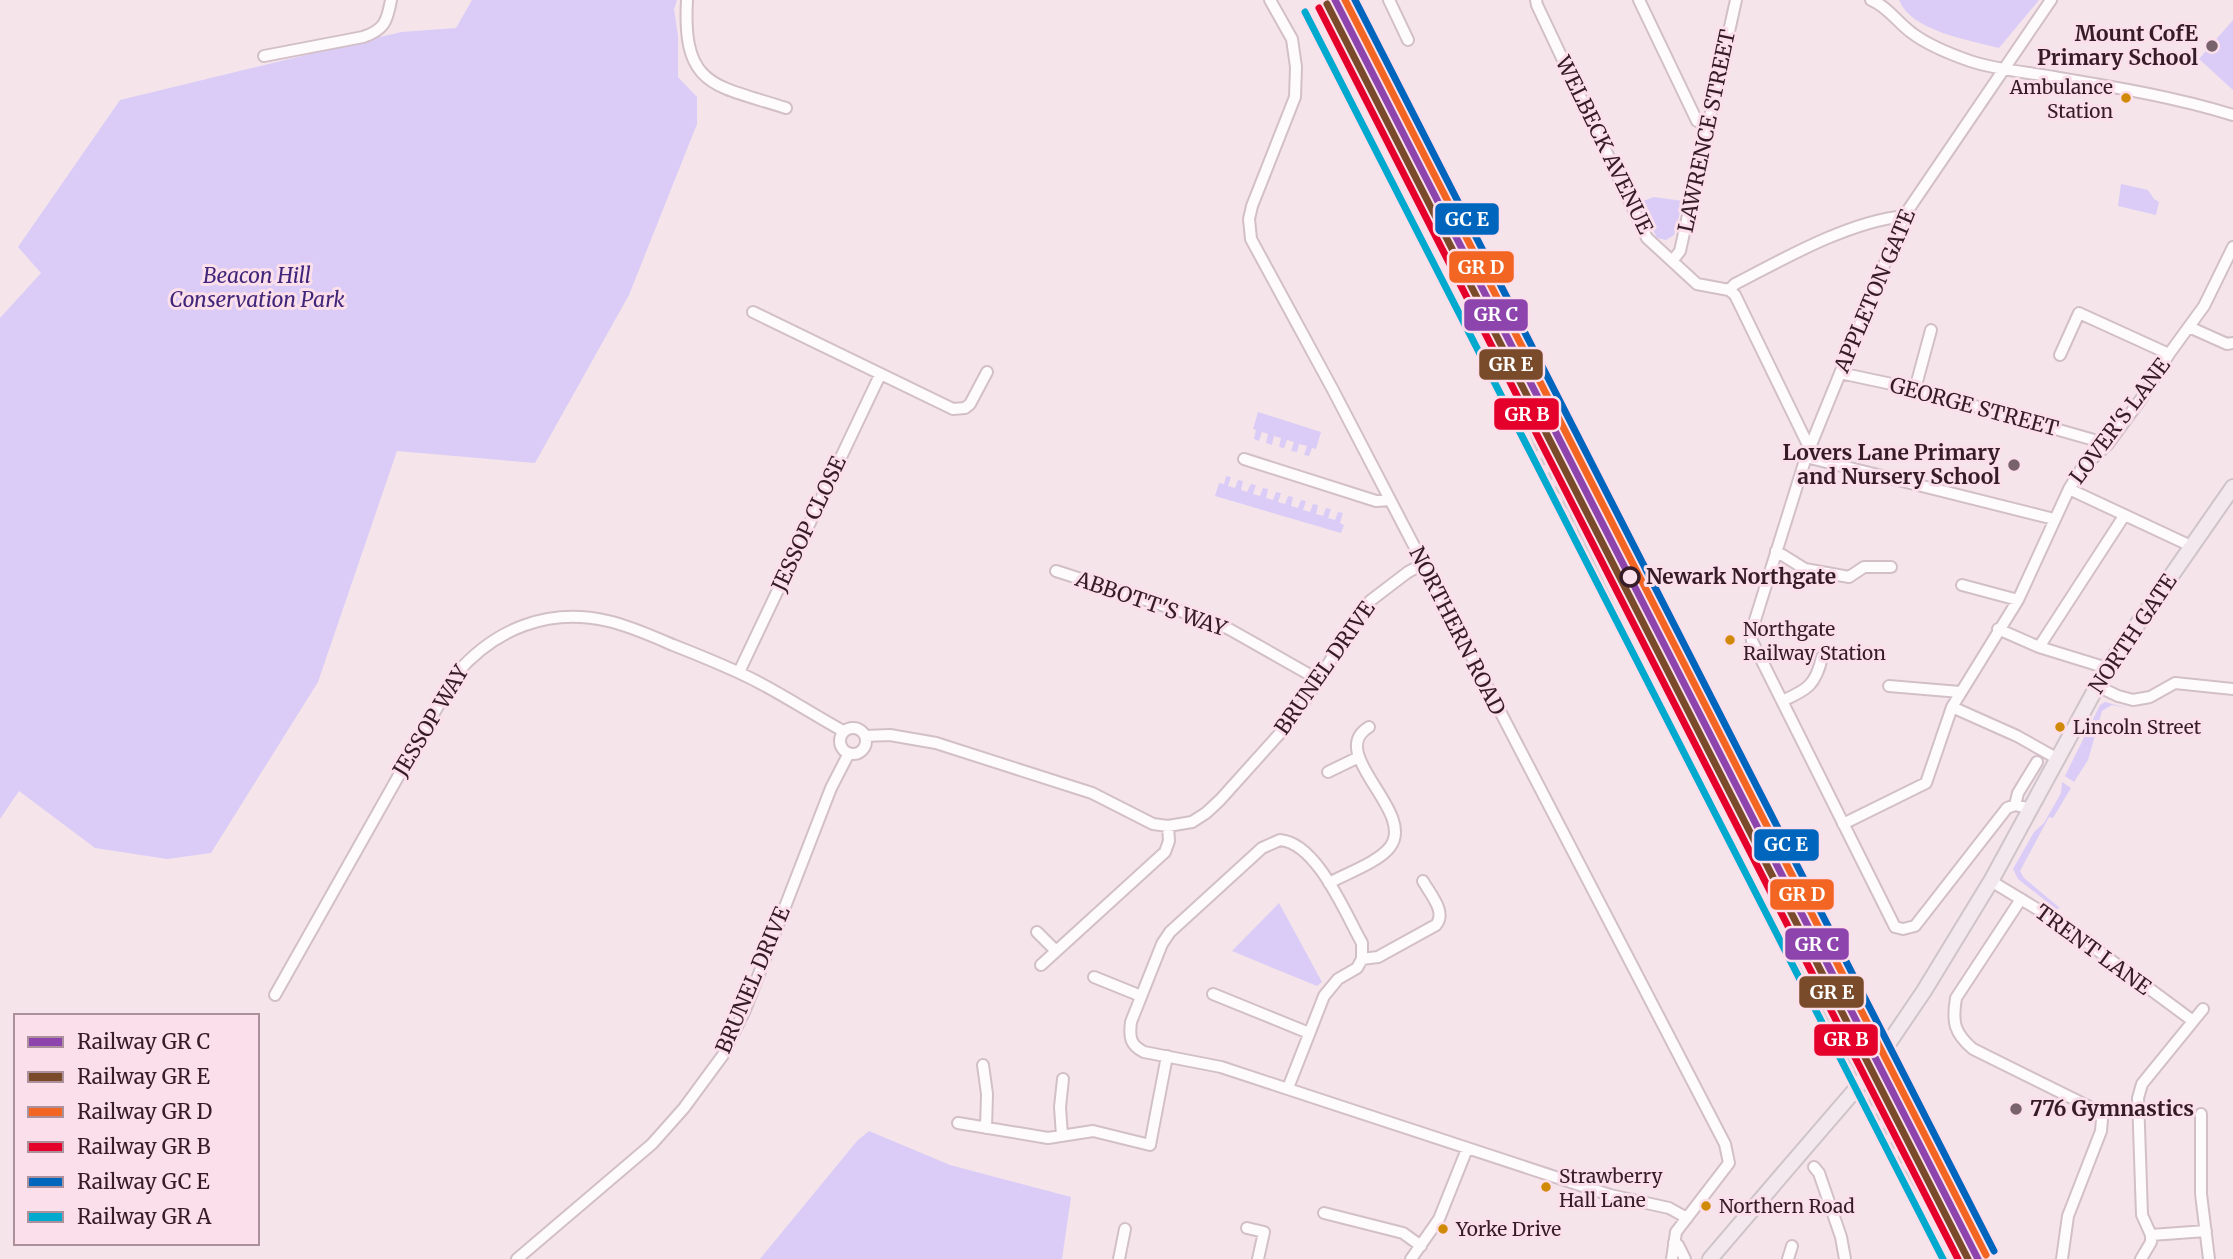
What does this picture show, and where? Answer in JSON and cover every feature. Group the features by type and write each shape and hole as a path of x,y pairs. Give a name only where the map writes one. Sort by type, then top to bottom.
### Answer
{"main road":[{"name":"NORTH GATE","path":"1710,1259 1854,1090 1886,1047 1991,881 2107,668 2233,487"}],"street":[{"path":"264,56 378,32 388,16 391,0"},
{"path":"687,0 690,55 703,76 716,86 786,108"},
{"name":"NORTHERN ROAD","path":"1270,0 1292,39 1296,67 1295,96 1252,206 1251,239 1725,1144 1729,1155 1726,1170 1676,1233 1672,1259"},
{"path":"1389,0 1408,40"},
{"name":"WELBECK AVENUE","path":"1536,0 1647,237 1697,284 1729,290"},
{"path":"1639,0 1696,121 1707,126"},
{"name":"LAWRENCE STREET","path":"1673,260 1680,251 1736,0"},
{"name":"APPLETON GATE","path":"1782,701 1752,642 1751,633 1808,453 1904,216 2050,0"},
{"path":"1879,1 1889,15 1940,50 2004,70 2132,91 2233,114"},
{"path":"1904,216 1883,218 1797,251 1735,284 1729,290 1735,295 1808,453 2054,519"},
{"name":"LOVER'S LANE","path":"1843,824 1926,783 1952,707 2018,600 2069,489 2082,468 2108,444 2141,399 2204,306 2233,247"},
{"path":"753,312 953,409 965,408 970,404 987,372"},
{"path":"2060,355 2079,313 2169,355"},
{"path":"2189,327 2227,344 2233,343"},
{"path":"1915,389 1931,330"},
{"name":"GEORGE STREET","path":"1840,373 1915,389 2108,444"},
{"name":"JESSOP CLOSE","path":"739,673 880,375"},
{"path":"1244,459 1376,501 1390,500"},
{"path":"2069,489 2193,547"},
{"path":"2039,647 2124,516"},
{"path":"1776,551 1805,569 1849,577 1864,566 1891,567"},
{"name":"BRUNEL DRIVE","path":"1168,826 1192,822 1213,806 1269,747 1303,704 1370,601 1423,564"},
{"name":"ABBOTT'S WAY","path":"1056,571 1211,621 1319,680"},
{"path":"1962,585 2018,600"},
{"name":"JESSOP WAY","path":"275,995 444,693 472,656 509,630 536,620 571,617 599,619 642,632 739,673 843,731"},
{"path":"1998,629 2039,647 2107,668"},
{"path":"1822,657 1819,673 1810,687 1782,701 1895,927 1903,929 1915,926 2007,808 2015,805 2031,809"},
{"path":"2097,686 2133,700 2150,697 2175,684 2233,689"},
{"path":"1893,689 1960,692"},
{"path":"1952,707 2017,736 2058,759"},
{"path":"866,736 866,745 862,750 849,753 842,748 840,742 843,731 855,727 866,736 890,735 936,743 1092,793 1144,821 1168,826 1169,841 1165,852 1041,965"},
{"path":"1328,883 1379,857 1388,850 1394,839 1393,820 1355,747 1360,732 1369,727"},
{"name":"BRUNEL DRIVE","path":"516,1259 652,1144 684,1108 723,1055 745,1010 831,788 849,753"},
{"path":"1328,772 1359,757"},
{"path":"2015,805 2018,793 2037,762"},
{"path":"1288,1088 1324,996 1338,979 1357,968 1362,959 1362,943 1315,863 1298,846 1280,840 1268,844 1170,932 1161,944 1131,1022 1129,1034 1132,1043 1144,1052 1221,1067 1610,1195 1669,1208 1687,1218"},
{"path":"1362,959 1378,957 1436,925 1440,920 1441,913 1423,881"},
{"name":"TRENT LANE","path":"1991,881 2062,924 2193,1021"},
{"path":"2021,899 1956,998 1952,1017 1960,1038 1973,1049 2096,1110 2102,1119 2101,1131 2067,1216 2062,1259"},
{"path":"1037,932 1056,951"},
{"path":"1094,977 1141,996"},
{"path":"1213,994 1309,1033"},
{"path":"2141,1259 2151,1242 2151,1235 2142,1215 2138,1098 2142,1084 2203,1009"},
{"path":"958,1123 1048,1138 1093,1131 1150,1145 1167,1056"},
{"path":"983,1065 987,1094 986,1128"},
{"path":"1062,1136 1060,1107 1063,1079"},
{"path":"2201,1114 2201,1194 2209,1259"},
{"path":"1411,1259 1439,1219 1467,1149"},
{"path":"1814,1167 1819,1173 1841,1237 1845,1259"},
{"path":"1324,1213 1403,1233 1421,1247"},
{"path":"1247,1228 1264,1232 1258,1259"},
{"path":"1119,1259 1125,1229"},
{"path":"2151,1235 2206,1231"},
{"path":"1674,1243 1678,1245 1685,1259"},
{"path":"1788,1259 1792,1246"}],"green space":[{"name":"Beacon Hill Conservation Park","path":"472,0 677,0 674,9 678,36 678,77 697,97 697,124 629,295 535,463 397,451 318,682 211,853 167,859 95,848 19,791 0,819 0,318 41,273 18,247 120,100 401,32 456,28"},
{"path":"1899,0 2039,0 1999,48 1928,27 1906,11"},
{"path":"2233,20 2233,90 2199,59"},
{"path":"2121,184 2148,190 2159,202 2156,215 2118,206"},
{"path":"1654,197 1683,201 1674,235 1666,240 1657,238 1640,202"},
{"path":"1258,412 1321,432 1316,449 1312,448 1309,456 1304,455 1307,446 1299,444 1297,452 1291,451 1294,442 1287,440 1284,448 1279,447 1281,438 1274,436 1272,445 1266,443 1268,434 1262,432 1259,441 1254,439 1256,430 1253,429"},
{"path":"1226,476 1231,477 1228,486 1235,488 1238,480 1243,481 1241,490 1247,492 1251,484 1256,485 1253,494 1260,496 1263,488 1268,489 1266,498 1273,500 1276,492 1281,493 1278,502 1285,504 1288,496 1293,497 1291,506 1298,508 1301,500 1306,501 1303,510 1310,512 1313,504 1318,505 1316,514 1323,516 1326,508 1331,509 1328,518 1335,520 1338,512 1343,513 1340,523 1344,525 1341,533 1215,496 1219,483 1224,484"},
{"path":"2105,702 2127,708 2112,705 2102,711 2088,760 2074,782 2065,776 2100,705"},
{"path":"2062,782 2071,788 2053,818 2049,817 2020,871 2024,878 2060,908 2056,909 2018,879 2013,869 2061,793"},
{"path":"1279,903 1322,982 1317,986 1232,951"},
{"path":"869,1131 950,1165 1071,1197 1062,1259 760,1259 857,1141"}],"railway":[{"path":"1518,390 1538,452 1689,761 1898,1156 1960,1259"}],"transit line":[{"path":"1335,0 1978,1259"},
{"path":"1345,0 1986,1255"},
{"path":"1355,0 1994,1251"},
{"path":"1327,4 1968,1259"},
{"path":"1319,8 1958,1259"},
{"path":"1305,12 1943,1259"}],"place":[{"name":"Mount CofE Primary School","path":"2212,46"},
{"name":"Ambulance Station","path":"2126,98"},
{"name":"Lovers Lane Primary and Nursery School","path":"2014,465"},
{"name":"Newark Northgate","path":"1630,577"},
{"name":"Northgate Railway Station","path":"1730,640"},
{"name":"Lincoln Street","path":"2060,727"},
{"name":"776 Gymnastics","path":"2016,1109"},
{"name":"Strawberry Hall Lane","path":"1546,1187"},
{"name":"Northern Road","path":"1706,1206"},
{"name":"Yorke Drive","path":"1443,1229"}]}
